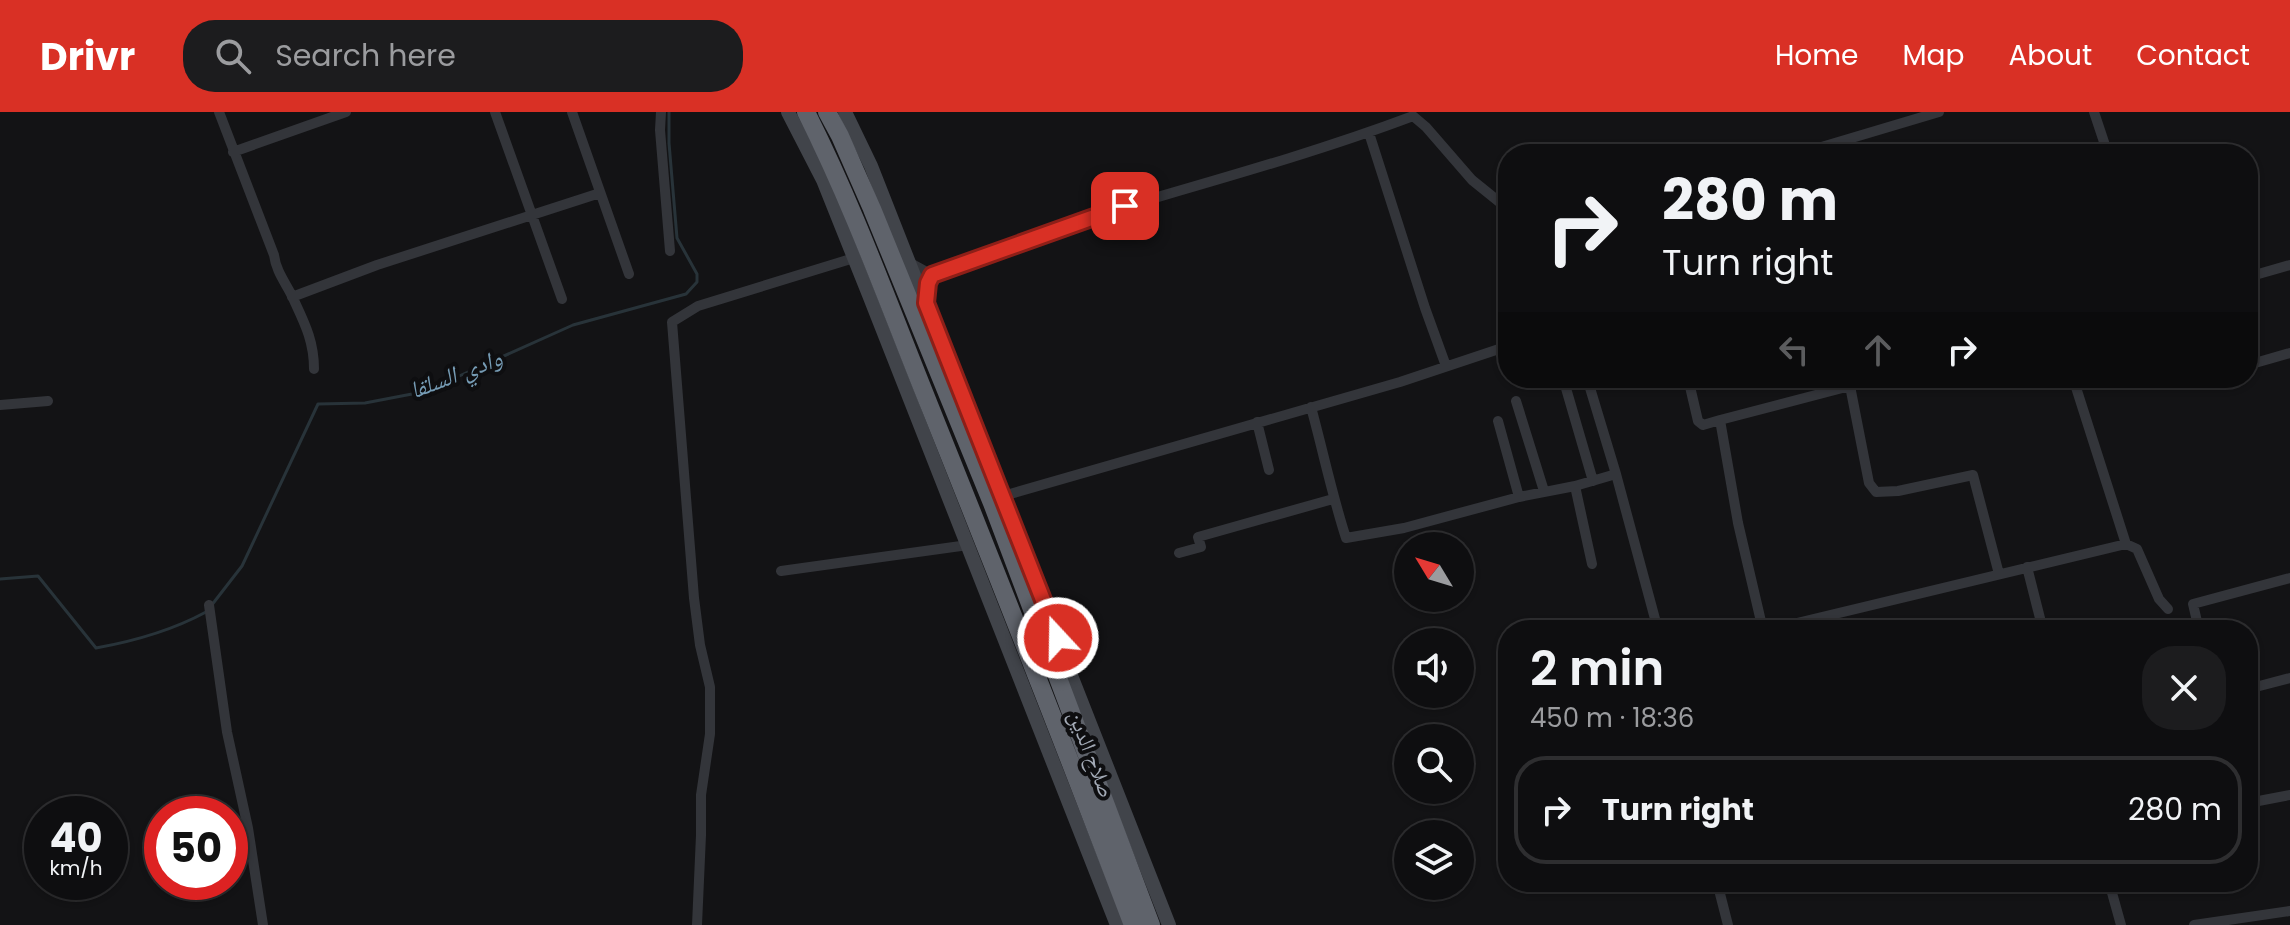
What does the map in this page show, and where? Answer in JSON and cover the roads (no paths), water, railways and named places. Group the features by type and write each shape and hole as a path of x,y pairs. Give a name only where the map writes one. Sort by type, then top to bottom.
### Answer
{"highway":[{"name":"صلاح الدين","path":"806,112 829,158 868,253 1133,925"},
{"name":"صلاح الدين","path":"827,112 872,209 992,503 1151,925"},
{"path":"1083,796 1095,802 1104,799"}],"main road":[{"path":"788,112 823,180 1117,925"},
{"path":"845,112 871,166 1003,496 1169,925"}],"street":[{"path":"219,112 274,255 275,266 314,346 314,369"},
{"path":"233,152 346,112"},
{"path":"495,112 562,299"},
{"path":"572,112 629,274"},
{"path":"661,112 670,251"},
{"path":"1832,144 1939,112"},
{"path":"2094,112 2105,144"},
{"path":"926,303 932,275 1125,206 1369,133 1412,114 1472,180 1498,201"},
{"path":"1369,133 1446,366"},
{"path":"292,297 377,265 600,193"},
{"path":"697,925 701,795 710,734 710,687 700,645 694,598 672,322 698,306 854,258"},
{"path":"910,263 932,275"},
{"path":"2258,274 2290,265"},
{"path":"1003,496 1413,378 1498,349"},
{"path":"2258,362 2290,353"},
{"path":"1566,388 1593,481"},
{"path":"1590,388 1655,620"},
{"path":"1690,388 1698,421 1703,425 1838,388"},
{"path":"1827,388 1828,392"},
{"path":"1853,388 1869,483 1876,492 1898,491 1973,475 1999,574"},
{"path":"2076,388 2126,544"},
{"path":"0,405 48,401"},
{"path":"1516,401 1544,491"},
{"path":"1311,407 1332,484 1333,499 1346,538 1404,528 1616,474"},
{"path":"1720,420 1738,523 1763,620"},
{"path":"1498,421 1519,497"},
{"path":"1257,422 1269,470"},
{"path":"1575,486 1592,564"},
{"path":"1179,553 1201,547 1198,537 1333,499"},
{"path":"1808,620 2126,544 2137,549 2159,599 2168,609"},
{"path":"781,571 968,545"},
{"path":"2027,567 2040,620"},
{"path":"2197,620 2193,604 2290,578"},
{"path":"209,605 227,732 248,828 263,925"},
{"path":"2258,686 2290,678"},
{"path":"2258,801 2290,795"},
{"path":"1720,892 1728,925"},
{"path":"2112,892 2121,925"},
{"path":"2194,925 2290,911"}],"waterway":[{"name":"وادي السلقا","path":"211,606 242,566 318,404 365,403 412,394 573,325 686,294 697,282 697,274 677,238 669,112"},
{"name":"وادي السلقا","path":"0,579 38,576 96,648 180,625 206,612"}]}
